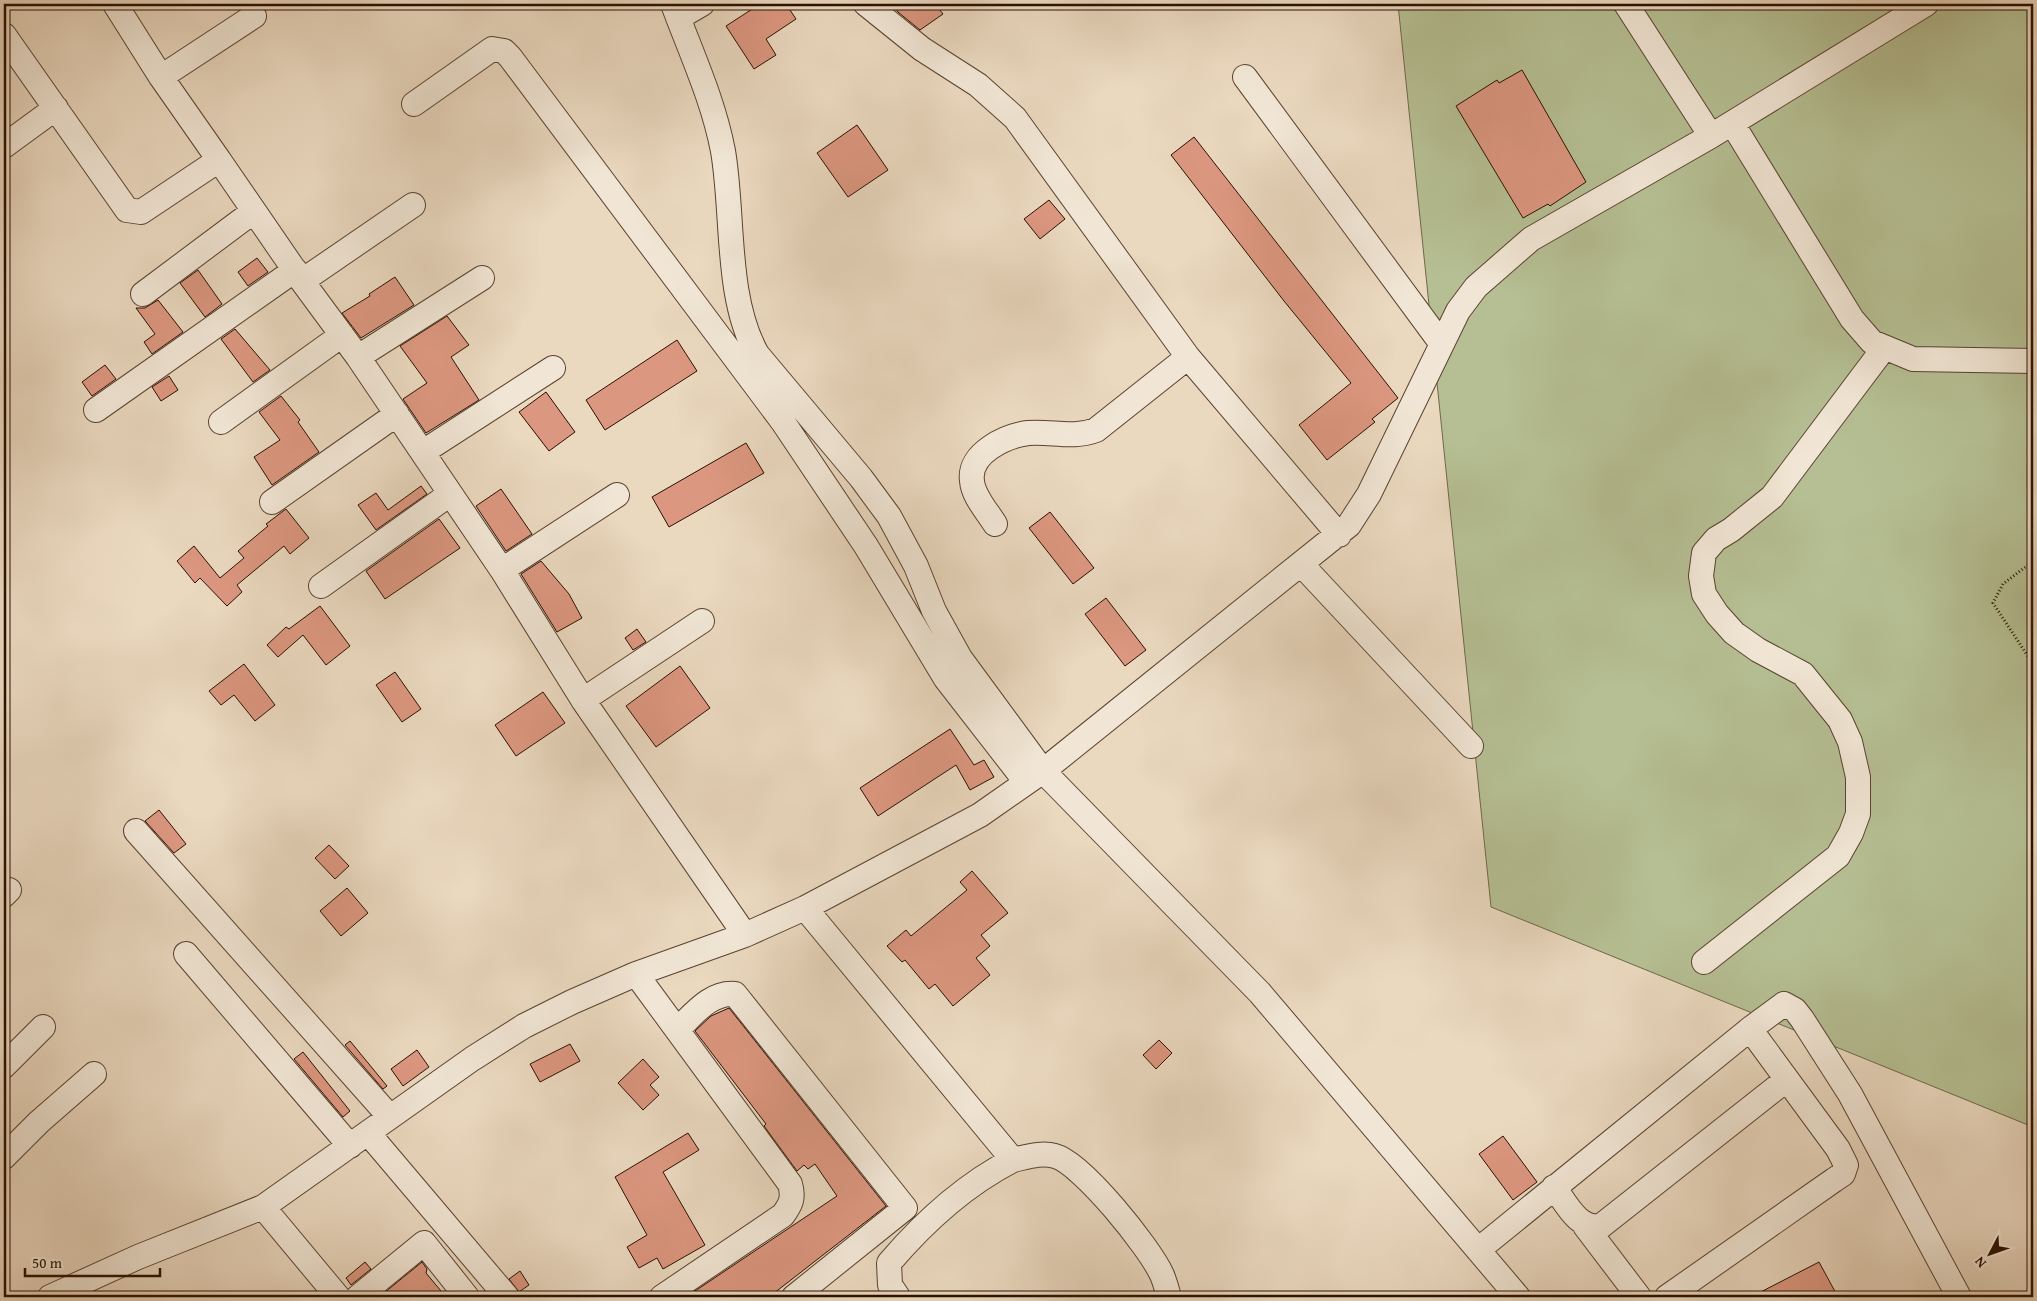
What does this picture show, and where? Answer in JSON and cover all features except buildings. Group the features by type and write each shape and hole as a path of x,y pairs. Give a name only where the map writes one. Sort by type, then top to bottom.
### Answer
{"street":[{"path":"115,4 161,77 298,276 358,357 397,414 502,570 583,700 745,935"},
{"path":"702,4 676,11 713,108 722,149 728,186 739,309 747,337 772,374 856,471 889,516 916,566 934,611 960,658 1034,777"},
{"path":"866,4 922,49 978,84 1015,118 1188,357 1339,535"},
{"path":"1626,4 1710,136"},
{"path":"50,1297 138,1257 263,1208 472,1059 524,1026 572,1002 636,974 745,935 805,908 980,815 1034,777 1181,658 1339,535 1349,525 1369,494 1441,342 1458,311 1476,286 1531,240 1732,123 1926,4"},
{"path":"161,77 254,16"},
{"path":"4,35 127,210 142,212 219,160"},
{"path":"414,104 492,49 499,48 510,57 783,422 866,546 946,679 1034,777 1260,993 1518,1297"},
{"path":"1245,77 1441,342"},
{"path":"4,146 56,108"},
{"path":"1732,123 1862,333 1884,348 1913,359 2033,361"},
{"path":"96,410 298,276 413,205"},
{"path":"144,294 254,211"},
{"path":"358,357 482,278"},
{"path":"221,422 342,335"},
{"path":"1704,962 1838,856 1851,833 1858,814 1858,777 1850,742 1840,720 1803,674 1758,650 1734,633 1717,614 1704,594 1702,576 1704,553 1716,539 1731,530 1772,497 1884,348"},
{"path":"995,524 976,495 972,481 972,470 984,453 1015,436 1029,433 1071,436 1096,430 1188,357"},
{"path":"422,452 553,368"},
{"path":"272,502 397,414"},
{"path":"321,586 450,494"},
{"path":"502,570 617,495"},
{"path":"1301,564 1471,746"},
{"path":"583,700 702,620"},
{"path":"136,831 390,1117"},
{"path":"805,908 1009,1155"},
{"path":"186,954 507,1297"},
{"path":"636,974 790,1184 793,1195 791,1205 783,1215 662,1297"},
{"path":"677,1030 714,996 726,993 734,994 905,1208 794,1297"},
{"path":"1478,1250 1750,1029 1784,1004 1795,1010 1802,1018 1850,1094 1960,1297"},
{"path":"4,1066 43,1027"},
{"path":"1667,1297 1843,1174 1846,1165 1838,1149 1750,1029"},
{"path":"4,1157 39,1122 94,1074"},
{"path":"1585,1226 1601,1226 1786,1080"},
{"path":"898,1297 890,1285 889,1263 903,1247 968,1187 1009,1155 1039,1154 1056,1156 1076,1169 1130,1227 1162,1275 1169,1297"},
{"path":"1554,1187 1639,1297"},
{"path":"263,1208 338,1297"},
{"path":"358,1297 424,1242 467,1297"}],"path":[{"path":"2033,570 2028,565 2003,584 1992,603 2033,664"}],"green space":[{"path":"1398,4 2033,4 2033,1127 1491,907"}]}
